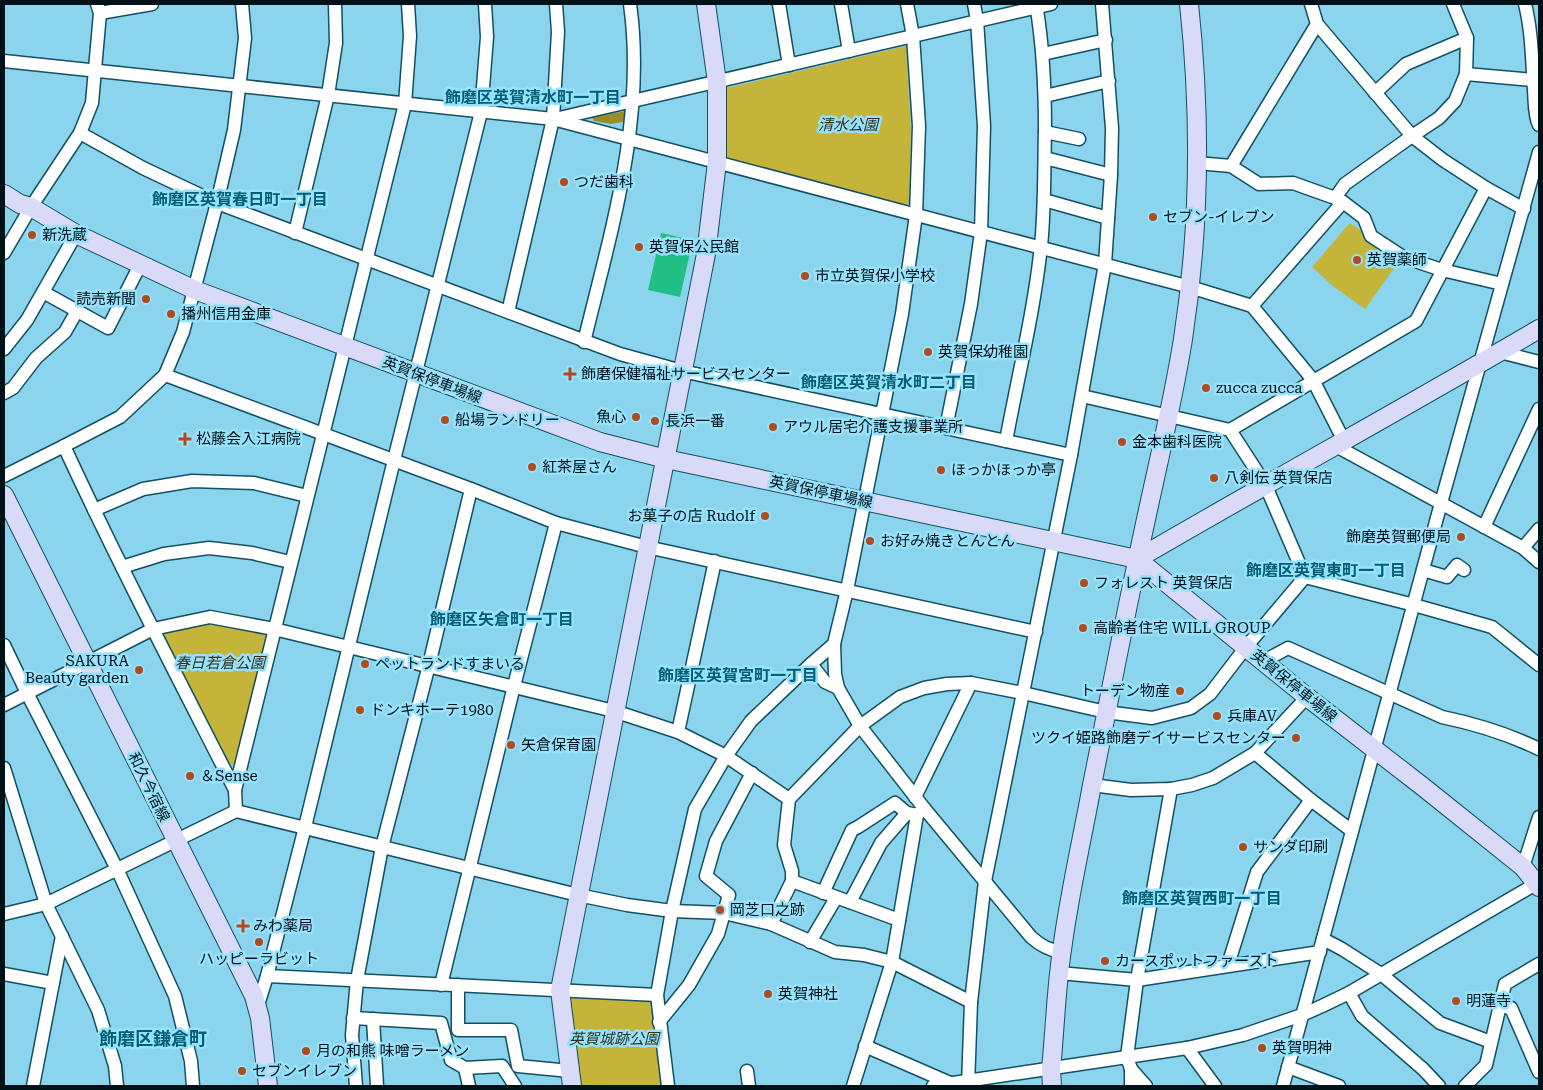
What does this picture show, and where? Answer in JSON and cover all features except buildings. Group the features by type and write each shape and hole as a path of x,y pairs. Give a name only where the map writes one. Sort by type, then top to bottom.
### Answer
{"street":[{"path":"4,253 31,207 80,133 92,103 96,70 99,8 152,4"},
{"path":"4,476 120,417 166,375 183,332 195,290 234,130 245,38 242,4"},
{"path":"295,233 328,95 336,43 335,4"},
{"path":"236,811 235,790 405,104 410,36 408,4"},
{"path":"258,1005 305,828 394,460 482,112 487,36 484,4"},
{"path":"508,312 553,119 558,32 556,4"},
{"path":"584,342 614,222 630,138 634,101 630,4"},
{"path":"458,985 458,1030 511,1030 518,1066 571,1079 560,990 706,254 717,162 717,82 706,4"},
{"path":"779,4 789,65"},
{"path":"841,4 849,51"},
{"path":"907,4 913,36 919,126 916,215 902,314 883,414 834,644 835,674 838,688 860,726 916,797"},
{"path":"946,428 970,304 981,232 984,126 977,20 974,4"},
{"path":"553,119 1051,4"},
{"path":"968,1084 972,1002 985,881 1071,455 1105,264 1112,128 1102,4"},
{"path":"1052,1078 1061,952 1071,892 1137,559 1168,415 1190,287 1195,222 1197,115 1194,50 1189,4"},
{"path":"1311,4 1317,24 1412,136 1442,160 1524,209"},
{"path":"1252,306 1339,200 1345,184 1439,118 1455,102 1466,74 1467,38 1453,4"},
{"path":"1525,4 1535,23 1536,120 1539,125"},
{"path":"1006,441 1032,307 1044,200 1045,96 1036,6"},
{"path":"1231,166 1317,24"},
{"path":"1375,93 1406,64 1467,38"},
{"path":"1042,54 1106,40"},
{"path":"4,61 553,119 1105,264 1252,306 1312,380 1340,444 1523,548 1539,562"},
{"path":"1466,74 1535,76"},
{"path":"1045,96 1109,81"},
{"path":"1044,132 1079,139"},
{"path":"80,133 143,168 217,203 620,354 682,371 1071,455"},
{"path":"1283,1086 1441,502 1539,154"},
{"path":"1045,158 1111,175"},
{"path":"1197,163 1231,166 1259,184 1293,183 1339,200 1364,218 1371,236 1403,256 1442,270 1502,284"},
{"name":"英賀保停車場線","path":"4,183 25,196 31,207"},
{"path":"1230,430 1312,380 1416,321 1486,188"},
{"name":"英賀保停車場線","path":"4,194 20,204 31,207 76,234 195,290 600,442 666,459 1137,559 1307,697 1523,867 1539,884"},
{"path":"1044,200 1108,218"},
{"path":"4,349 27,320 76,234"},
{"path":"43,292 108,328 140,265"},
{"path":"7,388 64,332 77,312"},
{"path":"1137,559 1265,484 1340,444 1539,329"},
{"path":"1500,352 1539,362"},
{"path":"166,375 471,489 556,523 647,547 1036,632"},
{"path":"1082,396 1230,430 1265,484 1305,577"},
{"path":"1484,526 1539,409"},
{"path":"64,446 122,567 235,790"},
{"path":"94,510 143,489 192,480 254,483 307,496"},
{"path":"356,1086 352,1035 357,980 382,847 429,665 471,489"},
{"name":"和久今宿線","path":"4,495 258,1005 268,1086"},
{"path":"441,985 556,523"},
{"path":"1523,548 1539,529"},
{"path":"122,567 164,554 209,548 252,553 290,562"},
{"path":"678,732 715,561"},
{"path":"1423,570 1447,577 1457,564 1464,570"},
{"path":"1305,577 1492,627 1539,665"},
{"path":"772,924 792,881 792,871 784,844 789,799 860,726 900,697 924,688 947,684 971,683 1106,712 1152,718 1190,708 1210,694 1246,647 1305,577"},
{"path":"4,705 153,629 210,617 274,629 429,665 614,711 678,732 726,756 789,799"},
{"path":"668,1086 657,995 672,911 695,809 726,756 750,721 834,644"},
{"path":"4,645 26,693 118,870 175,996 191,1061 193,1086"},
{"path":"1264,661 1288,648 1442,717 1469,722 1508,735 1539,750"},
{"path":"811,664 825,682 838,688"},
{"path":"853,1086 892,962 916,812 916,797 971,683"},
{"path":"1092,785 1131,790 1170,789 1192,785 1213,778 1255,753 1307,697"},
{"path":"1255,753 1311,800 1352,831"},
{"path":"4,768 46,904 98,1010 115,1066 117,1086"},
{"path":"659,1022 689,985 718,934 729,896 706,876 716,841 752,774"},
{"path":"1131,1086 1129,1063 1137,980 1170,789"},
{"path":"1228,965 1257,872 1311,800"},
{"path":"823,893 852,830 895,803 916,812 985,881 1040,945 1050,950 1061,952"},
{"path":"4,914 46,904 236,811 626,906 672,911 724,913 772,924 835,952 864,955 892,962 972,1002"},
{"path":"850,902 881,843 916,812"},
{"path":"1523,867 1539,817"},
{"path":"792,881 899,920"},
{"path":"933,1086 951,1083 968,1084 1052,1078 1129,1063 1243,1035 1302,1015 1349,993 1539,884"},
{"path":"810,942 836,898"},
{"path":"33,1086 62,936"},
{"path":"1323,939 1381,974 1440,1023 1491,1042"},
{"path":"1060,974 1137,980 1320,952"},
{"path":"1465,1086 1486,1065 1504,984 1539,964"},
{"path":"4,974 53,983"},
{"path":"267,976 657,995"},
{"path":"1349,993 1362,1016 1423,1068 1439,1086"},
{"path":"1500,1006 1511,1008 1539,1072"},
{"path":"353,1018 441,1023 451,1060 465,1068 502,1066 516,1086"},
{"path":"374,1019 377,1086"},
{"path":"865,1046 951,1083"},
{"path":"1187,1048 1215,1086"},
{"path":"1129,1063 1146,1086"},
{"path":"465,1068 469,1086"},
{"path":"1288,1068 1339,1086"},
{"path":"747,1071 749,1086"}],"green space":[{"name":"清水公園","path":"906,46 911,131 909,203 904,206 729,159 724,154 724,93 727,88"},
{"path":"1350,223 1360,230 1369,243 1399,261 1365,309 1334,287 1312,267"},
{"name":"春日若倉公園","path":"217,623 263,633 267,637 235,764 227,765 164,637 167,631 192,624"},
{"name":"英賀城跡公園","path":"571,995 649,999 652,1002 663,1086 580,1086 568,999"}],"shaded area":[{"path":"626,111 628,121 611,124 594,121 592,117"},
{"path":"661,233 693,240 680,297 648,290"}],"place":[{"name":"つだ歯科","path":"564,182"},
{"name":"セブン-イレブン","path":"1153,217"},
{"name":"新洗蔵","path":"32,235"},
{"name":"英賀保公民館","path":"639,247"},
{"name":"英賀薬師","path":"1357,260"},
{"name":"市立英賀保小学校","path":"805,276"},
{"name":"読売新聞","path":"146,299"},
{"name":"播州信用金庫","path":"171,314"},
{"name":"英賀保幼稚園","path":"928,352"},
{"name":"飾磨保健福祉サービスセンター","path":"570,374"},
{"name":"zucca zucca","path":"1206,388"},
{"name":"魚心","path":"636,417"},
{"name":"船場ランドリー","path":"445,420"},
{"name":"長浜一番","path":"655,421"},
{"name":"アウル居宅介護支援事業所","path":"773,427"},
{"name":"松藤会入江病院","path":"185,439"},
{"name":"金本歯科医院","path":"1122,442"},
{"name":"紅茶屋さん","path":"532,467"},
{"name":"ほっかほっか亭","path":"941,470"},
{"name":"八剣伝 英賀保店","path":"1214,478"},
{"name":"お菓子の店 Rudolf","path":"765,516"},
{"name":"飾磨英賀郵便局","path":"1461,537"},
{"name":"お好み焼きとんとん","path":"870,541"},
{"name":"フォレスト 英賀保店","path":"1084,583"},
{"name":"高齢者住宅 WILL GROUP","path":"1083,628"},
{"name":"ペットランドすまいる","path":"365,664"},
{"name":"SAKURA Beauty garden","path":"139,670"},
{"name":"トーデン物産","path":"1180,691"},
{"name":"ドンキホーテ1980","path":"360,710"},
{"name":"兵庫AV","path":"1217,716"},
{"name":"ツクイ姫路飾磨デイサービスセンター","path":"1296,738"},
{"name":"矢倉保育園","path":"511,745"},
{"name":"＆Sense","path":"190,776"},
{"name":"サンダ印刷","path":"1243,847"},
{"name":"岡芝口之跡","path":"720,910"},
{"name":"みわ薬局","path":"243,926"},
{"name":"ハッピーラビット","path":"259,942"},
{"name":"カースポットファースト","path":"1105,961"},
{"name":"英賀神社","path":"768,994"},
{"name":"明蓮寺","path":"1456,1001"},
{"name":"英賀明神","path":"1262,1048"},
{"name":"月の和熊 味噌ラーメン","path":"306,1051"},
{"name":"セブンイレブン","path":"242,1071"}],"district":[{"name":"飾磨区英賀清水町一丁目","path":"533,97"},
{"name":"飾磨区英賀春日町一丁目","path":"240,199"},
{"name":"飾磨区英賀清水町二丁目","path":"889,382"},
{"name":"飾磨区英賀東町一丁目","path":"1326,570"},
{"name":"飾磨区矢倉町一丁目","path":"502,619"},
{"name":"飾磨区英賀宮町一丁目","path":"738,675"},
{"name":"飾磨区英賀西町一丁目","path":"1202,898"},
{"name":"飾磨区鎌倉町","path":"153,1039"}]}
